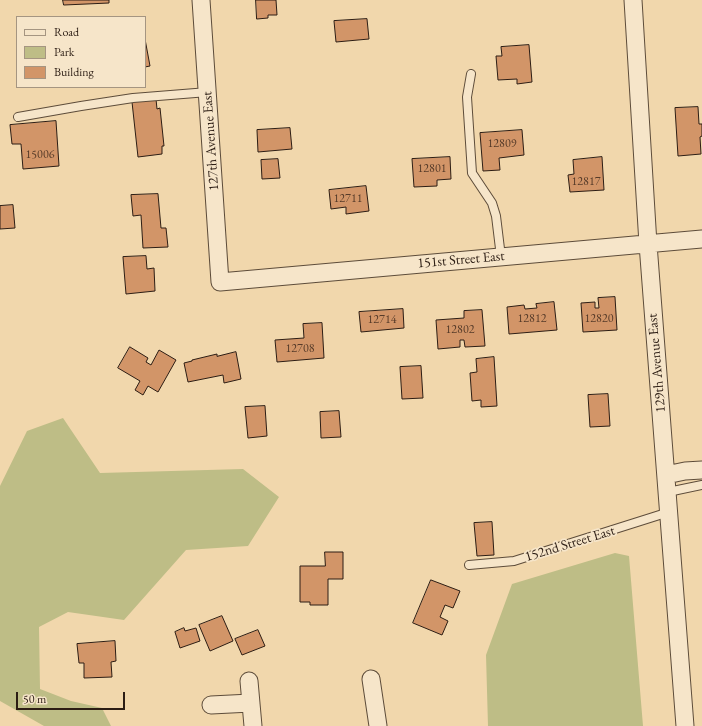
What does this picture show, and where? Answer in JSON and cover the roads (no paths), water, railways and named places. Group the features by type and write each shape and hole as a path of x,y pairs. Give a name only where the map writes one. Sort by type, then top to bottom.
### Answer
{"street":[{"name":"127th Avenue East","path":"202,0 220,282"},
{"name":"129th Avenue East","path":"632,0 648,244 685,726"},
{"name":"151st Street East","path":"220,282 702,240"},
{"path":"666,475 685,471 702,470"},
{"path":"371,679 378,726"},
{"path":"249,681 253,726"},
{"path":"211,705 251,703"}],"lane":[{"path":"471,74 467,98 472,174 492,203 496,216 501,257"},
{"path":"18,117 133,98 208,92"},
{"path":"668,492 702,485"},
{"name":"152nd Street East","path":"469,565 514,561 669,512"}]}
